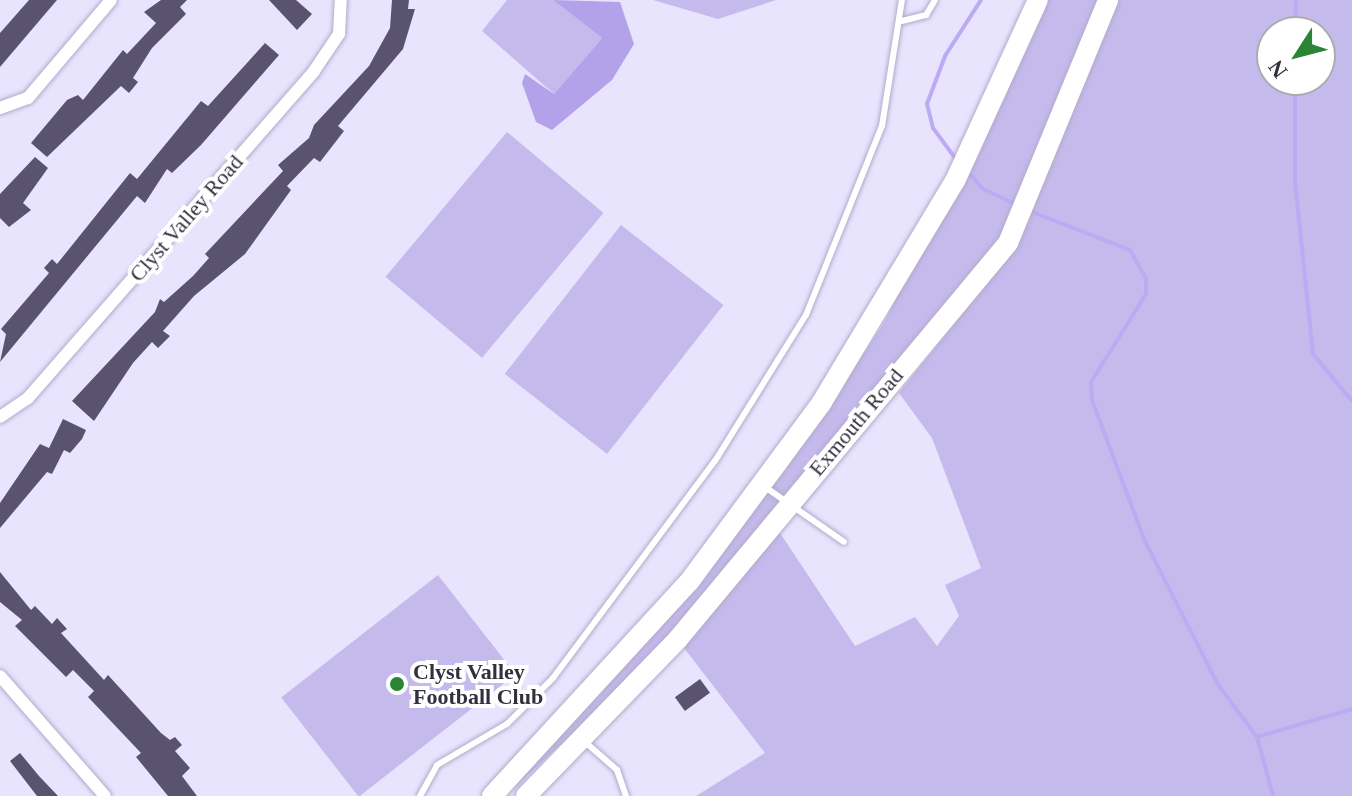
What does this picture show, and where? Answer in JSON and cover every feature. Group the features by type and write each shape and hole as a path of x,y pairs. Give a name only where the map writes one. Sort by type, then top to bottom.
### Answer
{"highway":[{"name":"Exmouth Road","path":"492,796 638,640 764,486 874,324 955,181 1038,0"},
{"name":"Exmouth Road","path":"526,796 678,639 1020,221 1108,0"}],"street":[{"path":"0,108 28,98 111,0"},
{"name":"Clyst Valley Road","path":"0,417 28,398 314,71 339,34 341,0"},
{"path":"0,676 105,796"}],"lane":[{"path":"420,796 437,765 507,724 553,678 715,461 798,328 864,182 895,70 902,0"},
{"path":"902,21 918,20 936,3"},
{"path":"764,486 786,505 844,542"},
{"path":"581,738 617,770 626,796"}],"shaded area":[{"path":"507,0 553,0 602,38 554,94 482,31"},
{"path":"553,0 620,2 634,44 612,80 552,130 536,122 522,83 525,74 554,94 602,38"},
{"path":"653,0 776,0 718,19"},
{"path":"1046,0 1100,0 1003,239 635,676 505,796 701,580 787,468 884,323"},
{"path":"1115,0 1352,0 1352,796 696,796 765,753 681,644 780,533 855,646 915,617 937,646 959,616 945,585 981,568 932,438 899,393 1017,246"},
{"path":"507,132 604,213 482,358 386,277"},
{"path":"621,225 723,305 607,454 505,374"},
{"name":"Clyst Valley Football Club","path":"438,575 516,674 360,796 281,698"}],"building":[{"path":"29,0 57,0 0,67 0,33"},
{"path":"161,0 187,0 180,7 186,14 152,48 133,78 138,82 129,93 121,86 47,157 31,143 67,100 78,95 83,100 123,50 127,54 156,23 144,12"},
{"path":"269,0 296,0 312,14 297,30"},
{"path":"392,0 409,0 408,9 415,9 403,49 338,126 344,131 320,162 314,158 287,186 291,190 245,254 194,296 163,331 170,336 158,348 152,342 133,363 94,421 72,401 155,312 160,299 164,302 209,258 205,254 283,171 278,165 309,138 314,125 369,66 390,28"},
{"path":"265,43 279,55 201,145 172,173 167,169 145,203 137,196 0,362 6,334 1,329 49,273 44,268 52,259 57,264 130,173 137,179 201,101 208,106"},
{"path":"35,157 48,168 23,203 31,210 9,227 0,218 0,194"},
{"path":"63,419 86,430 82,439 70,453 64,450 52,474 47,472 0,528 0,503 40,444 49,448"},
{"path":"0,572 31,610 35,606 52,624 57,618 67,629 61,633 104,680 108,675 161,733 170,740 175,737 182,745 175,751 190,768 182,776 197,796 168,796 136,757 141,753 88,697 94,691 73,670 66,677 15,626 22,620 0,602"},
{"path":"700,679 710,693 685,711 675,697"},
{"path":"20,753 58,796 37,796 10,761"}],"waterway":[{"path":"958,162 933,128 927,104 945,56 981,0"},
{"path":"1296,0 1296,16"},
{"path":"1295,96 1295,182 1313,354 1352,401"},
{"path":"967,171 983,189 1015,204"},
{"path":"1027,210 1130,250 1146,279 1146,294 1091,382 1092,400 1144,539 1217,683 1257,737 1273,796"},
{"path":"1257,737 1352,709"}],"place":[{"name":"Clyst Valley Football Club","path":"397,684"}]}
